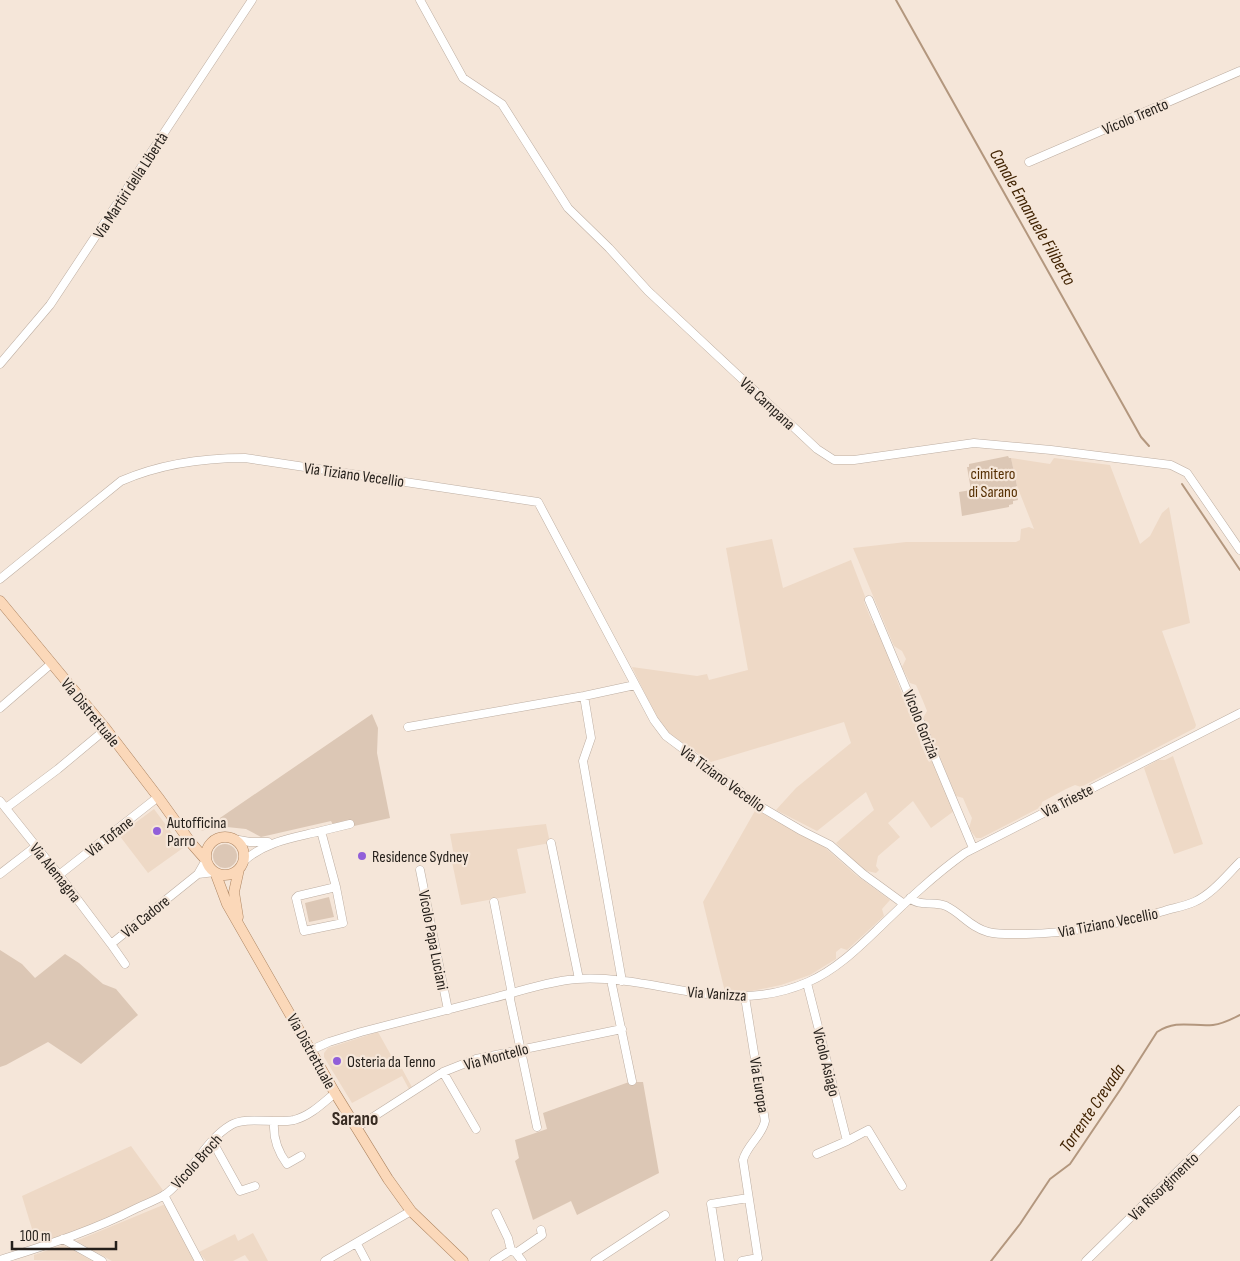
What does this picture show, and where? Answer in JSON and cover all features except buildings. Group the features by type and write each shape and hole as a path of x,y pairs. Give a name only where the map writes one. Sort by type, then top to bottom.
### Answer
{"main road":[{"name":"Via Distrettuale","path":"0,601 106,729 191,843 206,860"},
{"path":"179,826 194,838 212,843"},
{"path":"241,865 235,873 225,876 215,872 206,860 208,848 222,837 233,839 243,850 241,865 234,900 242,930"},
{"name":"Via Distrettuale","path":"215,872 227,904 335,1093 388,1179 411,1211 463,1261"}],"street":[{"name":"Via Martiri della Libertà","path":"0,364 55,299 252,0"},
{"name":"Via Campana","path":"420,0 463,78 502,104 568,208 609,248 648,291 817,449 834,460 854,460 974,443 1060,451 1171,465 1187,473 1240,550"},
{"name":"Vicolo Trento","path":"1029,162 1240,71"},
{"name":"Via Tiziano Vecellio","path":"0,579 121,481 138,473 165,466 217,458 245,458 538,502 654,720 666,736 761,806 802,831 830,845 863,874 907,901 937,903 947,906 976,927 987,932 1009,934 1056,933 1141,918 1194,902 1208,893 1240,862"},
{"name":"Vicolo Gorizia","path":"869,600 973,848"},
{"path":"0,708 52,663"},
{"path":"408,727 584,696 635,685"},
{"path":"584,696 591,738 583,761 622,981"},
{"name":"Via Trieste","path":"907,901 938,872 973,848 1240,713"},
{"path":"3,805 58,769 106,729"},
{"name":"Via Tofane","path":"59,875 158,797"},
{"name":"Via Alemagna","path":"3,805 111,944"},
{"path":"233,839 257,843 275,842 350,824"},
{"path":"321,832 336,886 343,922 304,931 296,898 336,886"},
{"path":"241,865 257,850 275,842"},
{"path":"551,843 580,979"},
{"path":"0,874 35,847"},
{"name":"Via Cadore","path":"125,964 111,944 198,874 206,860"},
{"name":"Vicolo Papa Luciani","path":"420,870 448,1010"},
{"path":"198,874 215,872"},
{"name":"Via Vanizza","path":"312,1050 329,1042 361,1032 555,982 580,979 622,981 715,996 745,997 775,993 807,983 841,962 907,901"},
{"path":"494,902 511,989 510,999 537,1127"},
{"name":"Vicolo Asiago","path":"807,983 847,1141"},
{"path":"612,985 632,1081"},
{"name":"Via Europa","path":"742,1261 758,1258 744,1160 749,1147 762,1130 765,1121 745,997"},
{"name":"Via Montello","path":"356,1128 443,1072 476,1058 622,1029"},
{"path":"443,1072 476,1129"},
{"name":"Vicolo Broch","path":"0,1260 115,1219 164,1195 188,1174 210,1143 226,1128 236,1122 295,1120 306,1116 335,1093"},
{"name":"Via Risorgimento","path":"1086,1261 1240,1110"},
{"path":"274,1122 274,1132 280,1156 287,1164 301,1156"},
{"path":"817,1154 868,1130 902,1186"},
{"path":"210,1143 215,1146 240,1191 254,1186"},
{"path":"164,1195 199,1261"},
{"path":"720,1261 711,1204 748,1198"},
{"path":"325,1261 411,1211"},
{"path":"496,1213 514,1252 522,1261"},
{"path":"594,1261 665,1215"},
{"path":"494,1261 514,1252 542,1235 541,1230"},
{"path":"63,1239 102,1261"},
{"path":"357,1244 366,1261"}],"shaded area":[{"path":"1011,458 1050,464 1054,458 1110,465 1140,544 1150,536 1162,513 1169,507 1190,623 1162,631 1196,725 1195,728 1081,787 1075,785 1066,789 1042,802 1041,807 981,838 976,838 969,828 972,818 963,798 956,796 923,718 927,711 923,701 916,685 910,683 902,667 906,659 902,651 894,646 853,548 906,542 1016,542 1020,540 1021,529 1029,527 1034,529 1017,486"},
{"path":"772,539 783,588 851,560 866,599 864,602 873,624 876,622 895,669 893,670 906,704 909,704 922,736 920,743 929,762 932,760 954,811 931,828 913,801 888,823 900,837 878,856 876,866 879,870 876,873 863,870 836,843 874,810 866,792 817,831 776,810 796,788 851,743 844,722 711,762 668,733 658,720 632,667 697,676 707,674 709,680 748,670 726,548"},
{"path":"1173,756 1203,844 1174,854 1144,768 1158,760 1165,760"},
{"path":"154,809 183,848 148,873 119,835"},
{"path":"756,809 821,844 856,875 890,900 882,909 884,916 847,950 841,948 836,952 836,959 810,975 781,985 752,991 725,992 703,902"},
{"path":"546,824 550,843 517,849 526,893 461,905 451,857 454,856 450,834"},
{"path":"378,1032 397,1066 400,1065 413,1089 410,1091 402,1076 352,1103 324,1057 324,1053 328,1048"},
{"path":"131,1146 165,1193 129,1211 40,1244 36,1242 22,1196"},
{"path":"163,1205 166,1206 195,1261 112,1261 76,1241"},
{"path":"253,1233 268,1261 249,1261 245,1255 233,1261 206,1261 199,1252 235,1234 238,1241"},
{"path":"63,1245 92,1261 34,1260 34,1255"}],"green space":[{"name":"cimitero di Sarano","path":"1008,456 1011,458 1018,500 1013,501 1013,504 1009,505 1009,507 962,516 959,492 971,490 967,467 969,467 969,464"},
{"path":"372,714 378,728 377,753 390,818 336,830 331,821 261,837 246,829 217,826 201,831"},
{"path":"225,844 230,845 236,851 236,861 230,867 225,868 220,867 214,861 213,856 214,851 220,845"},
{"path":"329,897 334,917 309,922 305,903"},
{"path":"0,950 22,964 35,978 65,954 79,963 103,984 116,989 138,1015 81,1064 48,1042 0,1067"},
{"path":"629,1082 643,1082 659,1173 577,1215 571,1201 533,1220 515,1161 519,1158 515,1140 547,1129 543,1113"}],"waterway":[{"name":"Canale Emanuele Filiberto","path":"896,0 1141,437 1149,446"},
{"name":"Canale Emanuele Filiberto","path":"1182,484 1240,570"},
{"name":"Torrente Crevada","path":"991,1261 1020,1224 1050,1179 1070,1164 1157,1032 1164,1028 1185,1024 1217,1024 1240,1015"}],"place":[{"name":"Autofficina Parro","path":"157,831"},
{"name":"Residence Sydney","path":"362,856"},
{"name":"Osteria da Tenno","path":"337,1061"}],"district":[{"name":"Sarano","path":"355,1118"}]}
